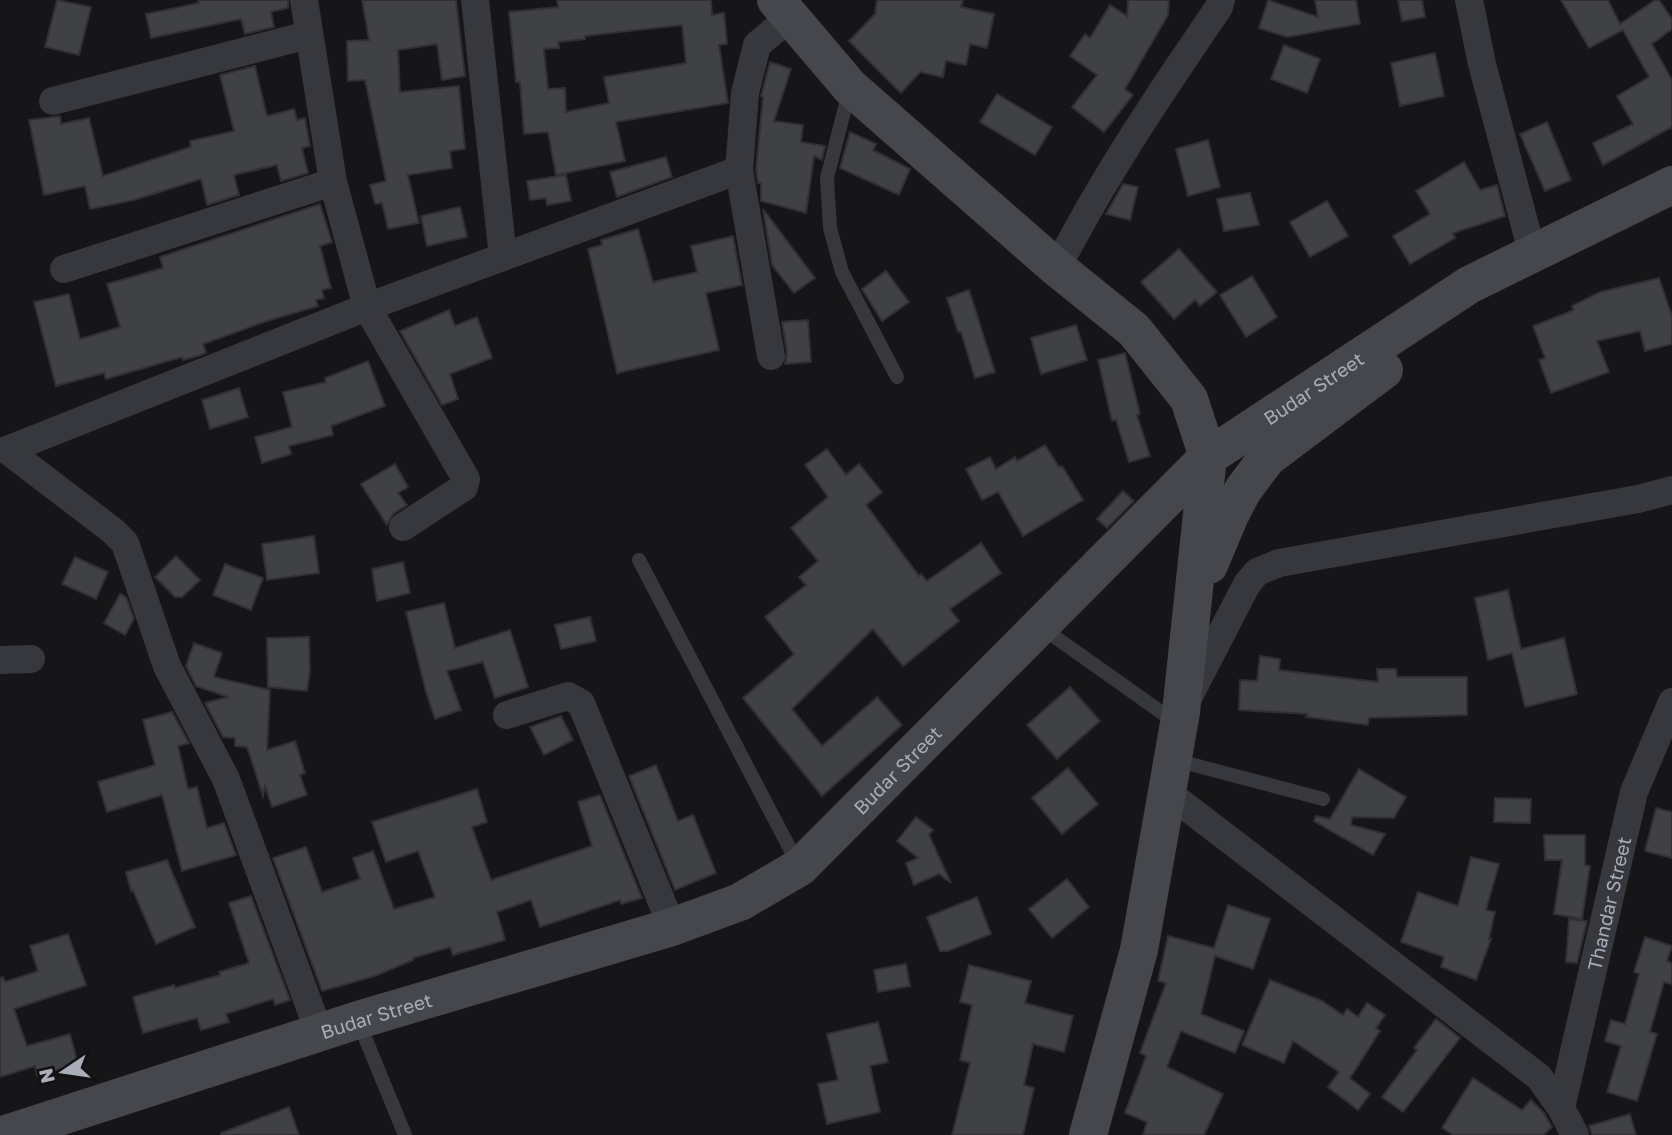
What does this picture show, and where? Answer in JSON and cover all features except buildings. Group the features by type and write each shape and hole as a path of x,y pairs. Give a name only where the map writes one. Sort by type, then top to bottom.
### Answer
{"main road":[{"path":"783,9 850,87 1057,268 1134,330 1189,399 1208,457 1175,747 1139,950 1088,1135"},
{"name":"Budar Street","path":"3,1135 319,1032 672,927 740,902 800,867 1208,457 1469,285 1672,185"},
{"path":"1192,606 1230,515 1243,490 1267,458 1415,346 1469,285"}],"street":[{"path":"304,0 333,182 367,307 466,478 464,486 403,527"},
{"path":"475,0 503,257"},
{"path":"1057,268 1084,215 1132,136 1221,0"},
{"path":"1469,0 1482,64 1532,253"},
{"path":"771,356 739,170 745,93 758,45 783,9"},
{"path":"53,101 308,35"},
{"path":"319,1032 226,779 167,666 131,555 113,531 7,450 367,307 739,170"},
{"path":"64,269 333,182"},
{"path":"1575,1135 1539,1077 1175,747 1247,584 1258,572 1279,563 1638,499 1672,490"},
{"path":"0,660 31,659"},
{"path":"507,715 568,696 580,703 672,927"},
{"name":"Thandar Street","path":"1560,1108 1634,792 1672,702"}],"lane":[{"path":"850,87 827,178 830,228 842,272 897,377"},
{"path":"639,560 800,867"},
{"path":"1041,627 1175,747 1323,799"},
{"path":"358,1020 405,1135"}]}
